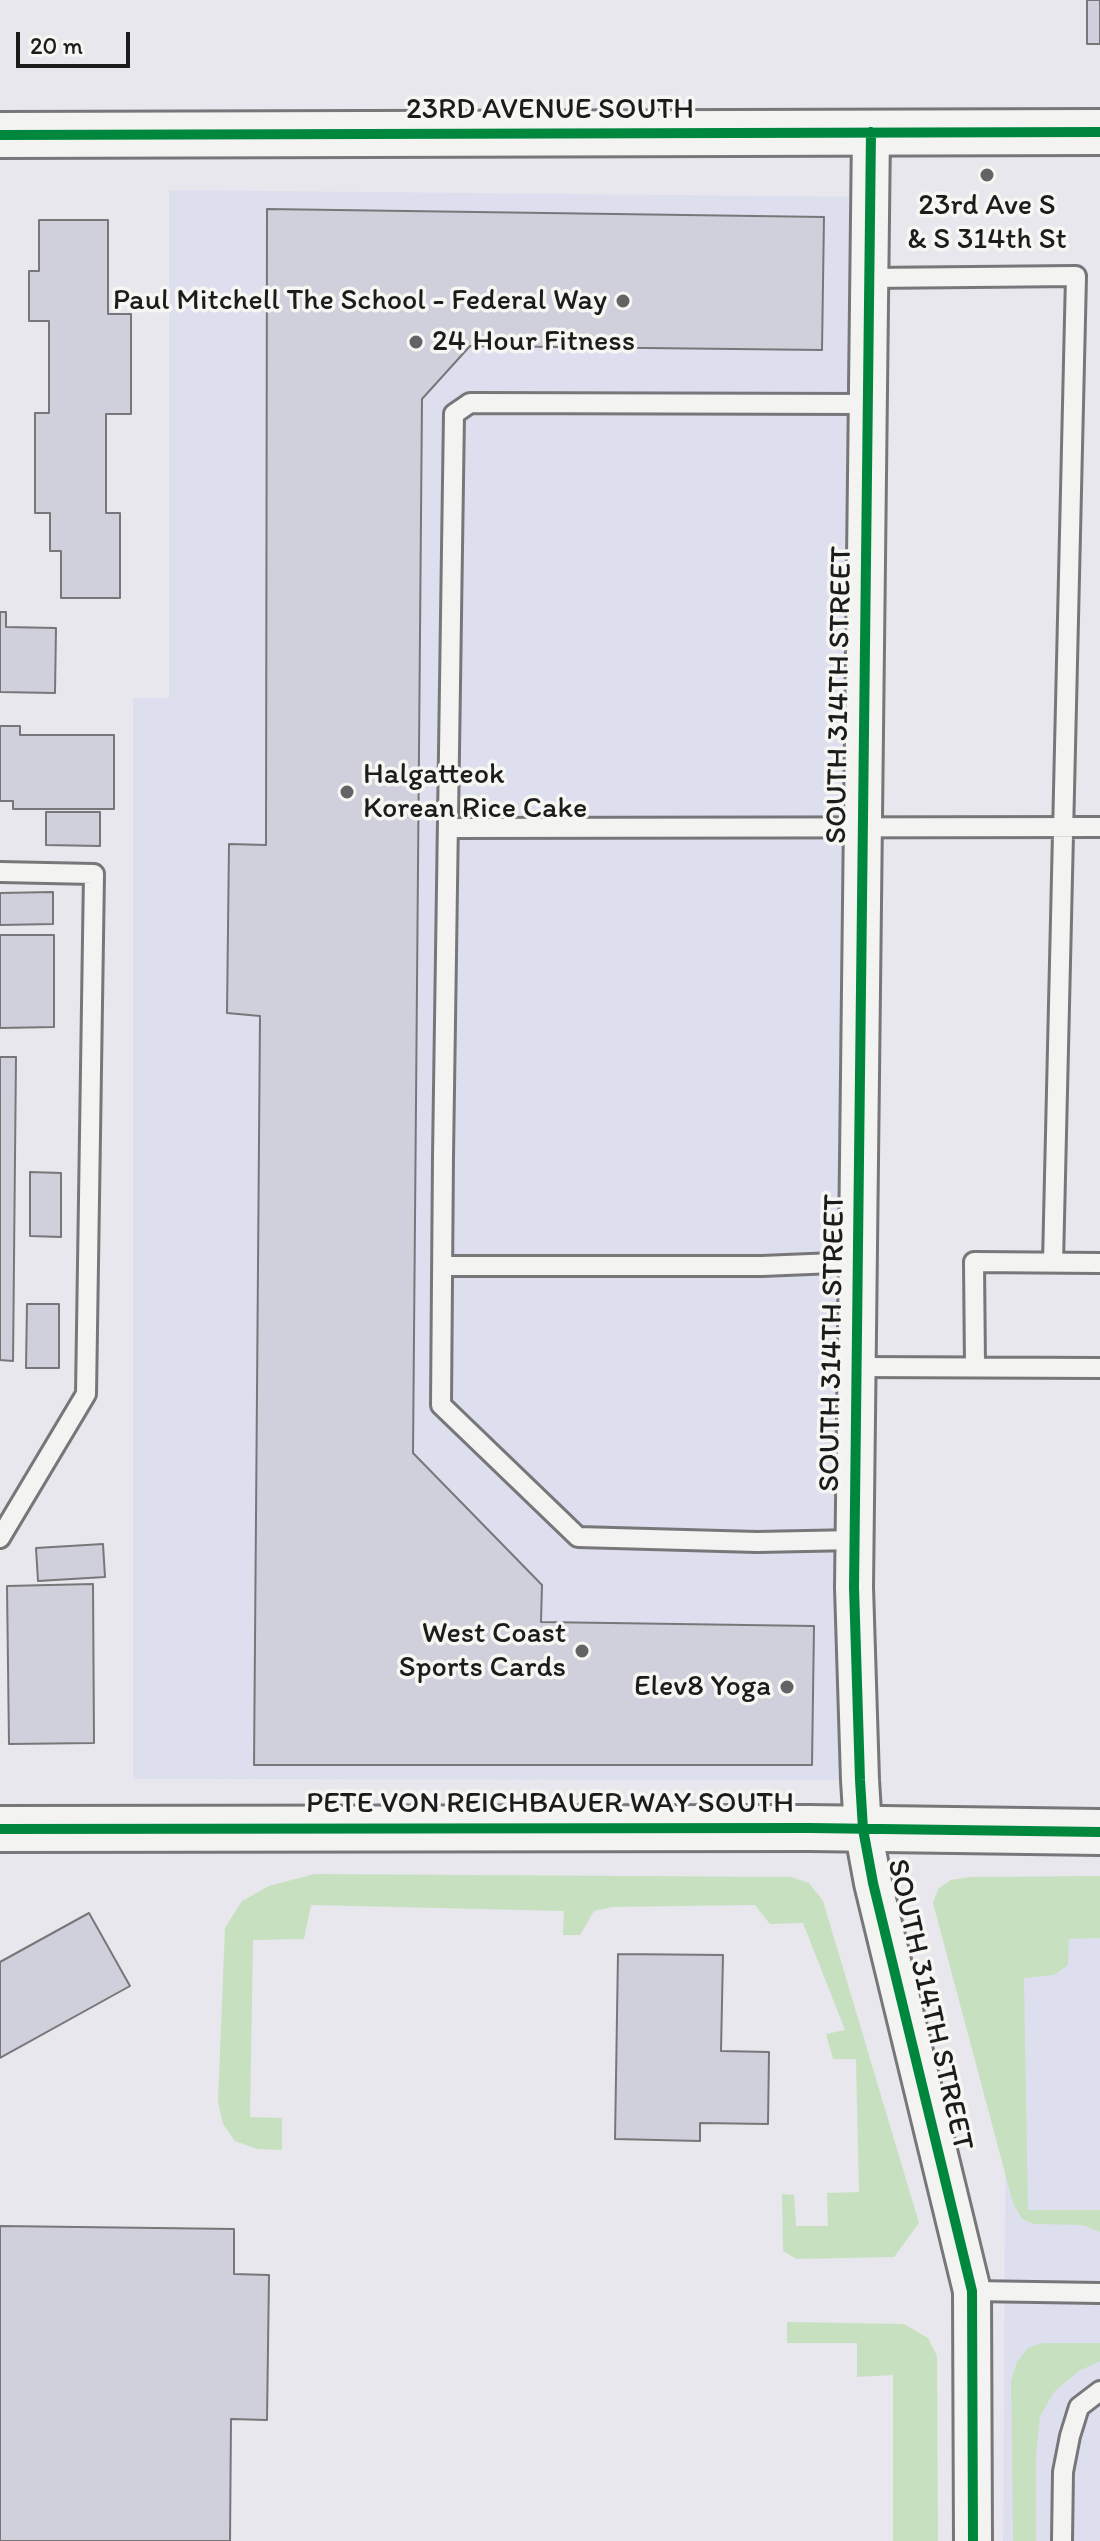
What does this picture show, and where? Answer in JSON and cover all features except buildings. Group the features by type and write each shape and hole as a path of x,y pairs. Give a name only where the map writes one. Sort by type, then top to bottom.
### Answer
{"street":[{"name":"SOUTH 314TH STREET","path":"871,132 855,1540 863,1829 972,2291 973,2541"},
{"name":"23RD AVENUE SOUTH","path":"0,135 1100,132"},
{"name":"PETE VON REICHBAUER WAY SOUTH","path":"0,1829 1100,1832"}],"lane":[{"path":"869,278 1076,276 1053,1262"},
{"path":"855,1540 757,1542 578,1537 441,1405 454,414 470,403 868,404"},
{"path":"449,828 1100,827"},
{"path":"0,872 94,874 86,1394 0,1538"},
{"path":"443,1266 762,1266 858,1262"},
{"path":"975,1367 974,1262 1100,1263"},
{"path":"857,1367 1100,1368"},
{"path":"972,2291 1100,2293"},
{"path":"1062,2541 1063,2472 1070,2436 1079,2407 1100,2391"}],"shaded area":[{"path":"169,190 870,197 852,1780 133,1779 133,698 169,698"},
{"path":"1007,1894 1100,1895 1100,2541 1003,2541"}],"green space":[{"path":"314,1874 791,1877 809,1883 823,1901 919,2223 894,2257 797,2259 783,2251 782,2194 794,2195 796,2226 828,2226 827,2193 859,2192 856,2059 833,2059 826,2034 845,2030 803,1923 770,1924 755,1905 612,1907 594,1911 580,1935 563,1935 564,1911 311,1905 304,1939 253,1940 250,2117 282,2118 282,2150 257,2149 235,2141 223,2124 218,2102 225,1928 242,1901 269,1886"},
{"path":"1100,1876 1100,1938 1069,1939 1068,1965 1054,1975 1024,1978 1028,2210 1100,2210 1100,2232 1083,2225 1034,2224 1022,2219 1013,2203 933,1903 938,1889 951,1880 971,1877"},
{"path":"787,2322 904,2324 928,2338 937,2356 938,2541 893,2541 893,2375 857,2377 857,2343 787,2343"},
{"path":"1043,2343 1100,2343 1100,2361 1079,2371 1054,2392 1040,2416 1036,2455 1036,2541 1013,2541 1011,2381 1017,2362 1028,2348"}],"cycle path":[{"path":"871,132 854,1587 860,1780 863,1829 873,1883 972,2291 973,2541"},
{"path":"0,135 1100,132"},
{"path":"0,1829 809,1828 1100,1832"}],"place":[{"name":"23rd Ave S & S 314th St","path":"987,175"},
{"name":"Paul Mitchell The School - Federal Way","path":"623,301"},
{"name":"24 Hour Fitness","path":"416,342"},
{"name":"Halgatteok Korean Rice Cake","path":"347,792"},
{"name":"West Coast Sports Cards","path":"582,1651"},
{"name":"Elev8 Yoga","path":"787,1687"}]}
